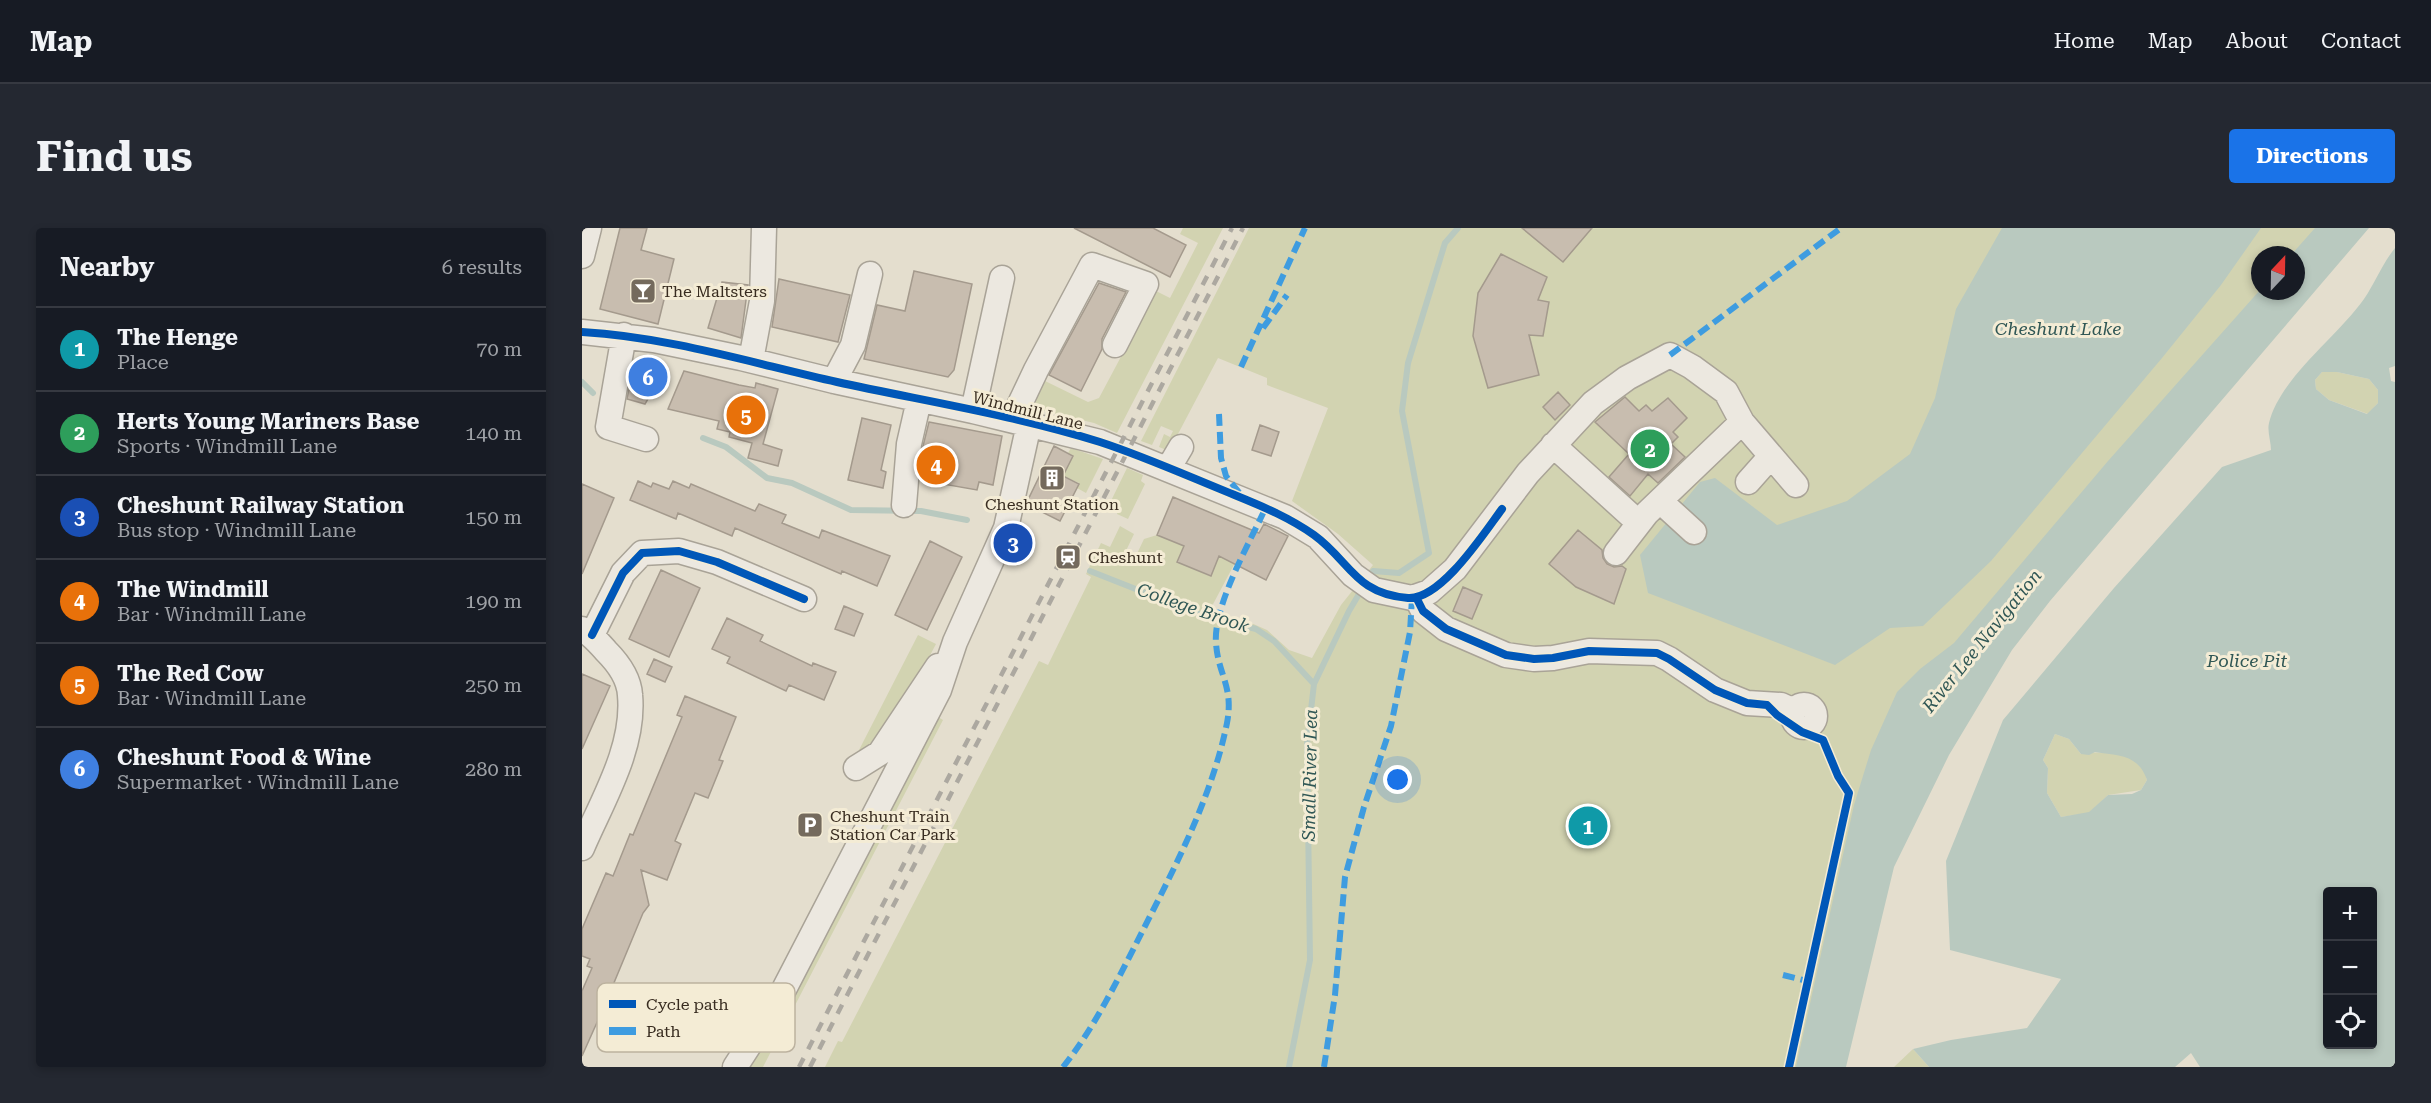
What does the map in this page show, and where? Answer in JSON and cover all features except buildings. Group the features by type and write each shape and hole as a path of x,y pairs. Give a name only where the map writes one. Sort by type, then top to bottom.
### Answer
{"street":[{"path":"582,256 589,228"},
{"path":"751,360 762,301 764,228"},
{"path":"787,983 939,690 955,642 1006,528 1022,422 1018,408 1092,265 1146,284 1115,345"},
{"path":"834,381 853,345 870,274"},
{"path":"974,411 1002,278"},
{"name":"Windmill Lane","path":"582,332 624,335 751,360 1100,442 1266,507 1318,537 1353,575 1374,590 1395,596 1416,597"},
{"path":"624,335 608,427 646,439"},
{"path":"1794,711 1781,705 1748,704 1714,690 1670,659 1657,653 1589,651 1543,658 1506,655 1446,629 1423,611 1416,597 1429,592 1455,569 1528,473 1593,403 1627,378 1671,355 1726,392 1742,422 1796,485"},
{"path":"904,505 909,444 919,400"},
{"path":"1616,553 1639,523 1660,501 1742,422"},
{"path":"1553,445 1639,523"},
{"path":"1168,469 1181,447"},
{"path":"1748,482 1771,456"},
{"path":"1660,501 1694,532"},
{"path":"582,848 620,760 629,727 630,693 619,665 587,632 623,573 642,553 679,551 717,562 804,599"},
{"path":"856,768 880,753 955,642"},
{"path":"1767,705 1777,715 1802,732 1823,740"},
{"path":"735,1067 745,1052"}],"green space":[{"path":"1183,228 1223,228 1117,433 1094,423 1032,408 1043,380 1088,402 1099,398 1156,291 1170,298 1198,243 1180,234"},
{"path":"1249,228 2326,228 2305,247 2251,246 2253,300 1890,738 1805,1067 825,1067 838,1041 842,1042 1039,661 1048,665 1091,577 1086,574 1101,543 1110,547 1120,526 1134,534 1124,555 1134,560 1144,539 1157,535 1181,544 1191,530 1178,562 1210,576 1221,552 1237,559 1211,608 1203,611 1251,623 1267,630 1289,650 1312,658 1341,605 1373,565 1338,534 1292,501 1328,408 1267,385 1267,378 1218,358 1169,451 1159,447 1164,434 1170,437 1173,431 1161,426 1152,445 1141,441"},
{"path":"2322,372 2337,372 2369,379 2378,390 2378,403 2368,414 2329,400 2316,389 2315,380"},
{"path":"1071,448 1103,459 1086,493 1077,488 1079,483 1063,476 1073,456 1068,453"},
{"path":"1127,468 1143,475 1141,481 1145,484 1128,519 1117,514 1118,510 1109,505"},
{"path":"918,635 936,644 907,699 866,753 859,750"},
{"path":"938,717 943,720 795,1005 795,983 793,983"},
{"path":"2055,734 2069,739 2081,754 2121,755 2136,761 2143,767 2147,780 2141,790 2108,795 2089,813 2061,817 2047,793 2048,768 2043,760"},
{"path":"1913,1049 1929,1067 1894,1067"},
{"path":"755,1052 771,1052 763,1067 747,1067"}],"water":[{"name":"Cheshunt Lake","path":"2002,228 2261,228 2221,285 2162,358 1991,561 1923,626 1890,628 1835,665 1648,593 1640,555 1700,482 1715,478 1777,525 1847,501 1910,454 1935,398 1956,309"},
{"name":"River Lee Navigation","path":"2315,228 2369,228 2050,601 2012,650 1949,755 1894,867 1846,1067 1796,1067 1854,805 1871,750 1897,692 1920,669 1954,643 2108,461 2251,300 2305,300 2305,246 2299,246"},
{"name":"Police Pit","path":"2395,248 2395,366 2389,368 2391,381 2395,382 2395,1067 2200,1067 2191,1053 2175,1067 1929,1067 1913,1049 1951,1040 2027,1028 2061,979 1950,950 1946,861 2003,720 2114,588 2222,467 2271,450 2268,429 2275,406 2297,374 2364,299","holes":["2322,372 2337,372 2369,379 2378,390 2378,403 2367,414 2329,400 2316,389 2315,380","2055,734 2069,739 2081,754 2089,755 2095,752 2127,758 2138,765 2147,780 2141,790 2132,794 2108,795 2089,812 2061,817 2047,793 2048,768 2043,760"]}],"waterway":[{"name":"Small River Lea","path":"1368,580 1373,571 1399,573 1429,553 1402,411 1408,363 1445,243 1458,228"},
{"name":"College Brook","path":"582,382 593,393"},
{"name":"College Brook","path":"703,438 726,447 767,478 792,483 851,510 921,511 967,520"},
{"name":"College Brook","path":"1090,571 1199,614 1256,629 1274,641 1314,684"},
{"name":"Small River Lea","path":"1289,1067 1310,960 1307,744 1314,684 1362,589"}],"railway":[{"path":"799,1067 1232,228"},
{"path":"810,1067 1243,228"}],"marked path":[{"path":"1241,367 1305,228"},
{"path":"1670,355 1841,228"},
{"path":"1263,328 1287,295"},
{"path":"1219,414 1221,458 1226,476 1241,495"},
{"path":"1063,1067 1096,1019 1124,968 1179,857 1212,778 1229,710 1229,699 1217,654 1217,628 1220,611 1234,574 1266,507"},
{"path":"1324,1067 1335,995 1345,877 1364,807 1391,726 1410,632 1412,598"},
{"path":"1783,975 1807,981"}],"cycle path":[{"path":"582,332 679,345 837,382 1002,416 1100,442 1169,468 1286,518 1314,535 1364,583 1390,595 1408,598 1421,596 1434,588 1461,563 1502,509"},
{"path":"592,635 623,573 642,553 679,551 717,562 804,599"},
{"path":"1416,597 1423,611 1446,629 1506,655 1534,659 1589,651 1657,653 1715,690 1747,703 1767,705 1777,715 1802,732 1823,740 1838,776 1849,793 1789,1067"}],"place":[{"name":"The Maltsters","path":"643,291"},
{"name":"Cheshunt Food & Wine","path":"648,377"},
{"name":"The Red Cow","path":"746,415"},
{"name":"Herts Young Mariners Base","path":"1650,449"},
{"name":"The Windmill","path":"936,465"},
{"name":"Cheshunt Station","path":"1052,478"},
{"name":"Cheshunt Railway Station","path":"1013,543"},
{"name":"Cheshunt","path":"1068,557"},
{"name":"Cheshunt Train Station Car Park","path":"810,825"},
{"name":"The Henge","path":"1588,826"}]}
